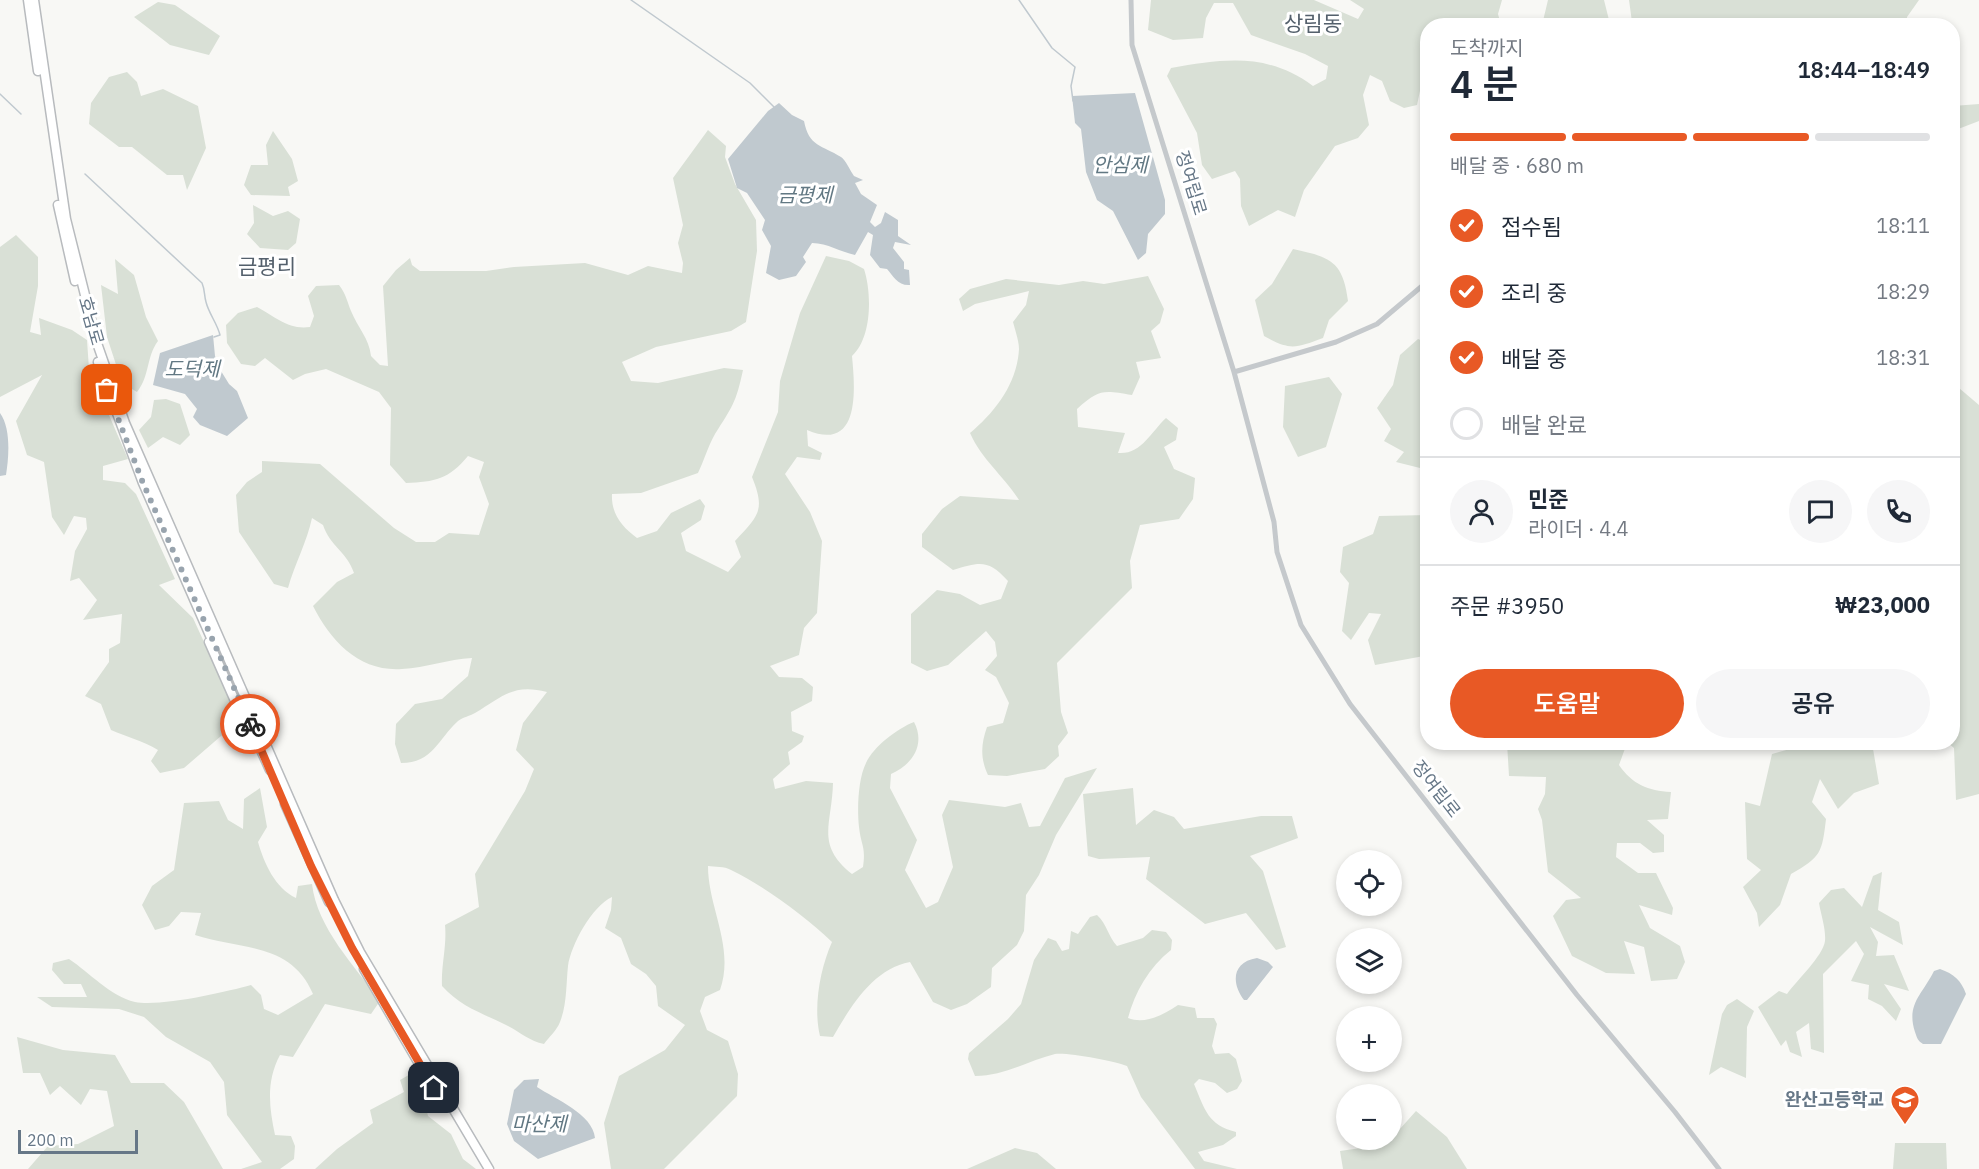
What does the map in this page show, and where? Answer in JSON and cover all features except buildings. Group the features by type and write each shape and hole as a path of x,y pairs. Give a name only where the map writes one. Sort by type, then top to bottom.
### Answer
{"highway":[{"name":"호남로","path":"28,0 68,256 101,373 143,483 311,866 352,948 483,1169"},
{"name":"호남로","path":"34,0 68,229 97,343 125,423 339,910 360,952 489,1169"},
{"path":"143,483 142,488 164,542"},
{"path":"192,606 235,701 246,715"}],"street":[{"name":"정여립로","path":"1131,0 1132,45 1234,372 1274,522 1277,552 1301,625 1350,704 1576,995 1675,1112 1719,1169"},
{"path":"1234,372 1336,342 1377,324 1420,288"}],"shaded area":[{"path":"1151,0 1314,0 1358,19 1364,9 1350,0 1502,0 1499,18 1420,18 1420,91 1417,105 1404,108 1390,101 1382,81 1370,75 1363,95 1369,125 1358,138 1335,146 1304,190 1295,217 1278,210 1249,226 1241,206 1240,179 1235,171 1212,179 1202,165 1197,133 1167,76 1171,68 1209,62 1245,61 1279,68 1313,86 1326,79 1328,66 1305,54 1251,35 1233,3 1214,3 1206,18 1203,38 1173,40 1148,30"},
{"path":"1548,0 1604,0 1608,18 1544,18"},
{"path":"1629,0 1919,0 1907,17 1631,18"},
{"path":"158,2 175,5 220,36 209,55 170,45 134,17"},
{"path":"127,72 137,82 141,96 163,89 198,106 206,148 187,190 183,175 167,175 132,147 119,147 89,124 91,103 109,77"},
{"path":"1979,104 1979,121 1960,128 1960,105"},
{"path":"708,130 726,146 725,157 735,184 756,220 757,251 746,322 731,331 656,347 622,362 631,381 658,383 724,368 743,370 733,404 713,439 698,473 641,493 612,494 613,508 618,519 627,529 637,538 657,531 671,513 700,499 705,506 701,520 681,533 686,551 728,572 741,557 735,541 754,519 759,506 752,477 778,412 780,381 800,313 826,256 849,261 864,269 867,279 869,302 867,327 859,348 852,356 854,384 851,414 846,425 837,433 825,435 807,430 808,446 822,453 820,460 797,457 785,474 810,512 822,541 817,613 804,628 799,655 770,666 779,677 802,678 813,687 812,701 791,712 792,731 804,736 802,742 788,752 790,764 773,779 775,789 806,781 833,783 829,843 833,853 852,874 863,867 864,855 858,803 861,777 866,763 874,751 887,739 914,722 918,746 911,760 891,774 890,788 917,840 905,870 926,908 938,902 953,867 942,815 949,800 1005,807 1021,803 1029,827 1040,826 1065,778 1097,768 1056,835 1039,875 1026,895 1024,931 1017,945 992,968 991,987 967,1004 951,1010 933,1002 910,962 885,972 864,990 833,1037 820,1036 817,1013 819,988 832,942 797,912 757,884 728,869 708,866 709,882 723,943 724,974 720,990 705,997 700,1011 707,1030 728,1041 738,1074 737,1096 664,1169 611,1169 604,1123 619,1076 665,1050 685,1025 658,1006 656,986 646,974 631,964 621,938 605,928 611,910 612,897 590,917 578,937 568,966 565,1001 560,1022 544,1044 529,1039 472,1009 442,986 445,925 479,907 475,874 525,791 534,769 516,750 523,723 547,692 525,689 508,693 458,721 434,749 421,759 401,763 395,744 396,724 415,704 442,699 468,676 472,658 402,669 387,669 360,660 338,643 313,606 337,582 354,573 323,525 312,518 288,588 274,584 239,532 236,495 247,482 262,472 262,461 320,464 394,528 416,542 435,542 449,533 479,535 489,504 479,477 484,462 468,456 454,470 441,478 406,483 390,465 391,408 379,392 326,369 305,374 293,380 265,358 255,366 241,364 227,343 226,325 238,313 257,307 289,325 310,327 314,316 308,296 316,286 339,285 366,338 371,356 380,365 388,366 383,286 410,258 412,265 420,271 486,271 585,263 628,275 648,266 682,273 683,263 678,243 683,225 673,178"},
{"path":"273,131 292,159 298,181 288,187 290,196 251,195 244,185 251,165 268,165 266,145"},
{"path":"253,205 273,216 288,211 300,219 296,243 288,250 260,248 247,234 254,223"},
{"path":"16,235 38,257 38,286 30,332 41,335 39,318 72,330 87,340 89,369 128,459 103,466 103,480 125,483 136,494 175,579 159,585 193,618 245,732 247,742 228,730 184,768 160,773 151,761 158,750 111,730 101,704 85,696 109,662 109,649 120,643 122,614 83,620 97,600 79,578 70,581 75,551 87,529 86,518 74,516 64,535 52,517 44,462 27,455 16,421 42,375 0,397 0,247"},
{"path":"1293,249 1325,258 1332,263 1342,277 1348,301 1329,320 1323,338 1299,346 1287,346 1264,336 1255,300 1272,284"},
{"path":"115,259 134,275 146,317 158,341 151,353 144,380 137,392 122,383 107,337 101,285 118,294"},
{"path":"1148,276 1164,309 1160,323 1151,331 1161,358 1136,362 1140,377 1132,395 1108,392 1096,394 1084,402 1077,409 1078,427 1125,433 1118,453 1126,453 1145,442 1166,418 1178,428 1176,440 1164,447 1174,469 1195,478 1193,499 1179,519 1140,525 1130,561 1132,588 1057,663 1061,712 1068,733 1058,746 1059,756 1045,769 1007,776 988,775 983,757 985,733 987,727 1003,723 1009,703 996,677 985,670 997,656 995,642 986,631 948,665 927,671 911,663 911,614 937,590 960,594 980,605 1001,599 1008,581 995,569 983,564 953,570 922,547 922,534 942,509 960,496 1019,500 980,451 970,433 996,406 1014,374 1019,349 1013,322 1026,305 1029,291 975,304 963,311 959,299 970,289 1006,279 1059,285 1083,281 1104,284"},
{"path":"1418,339 1420,340 1420,468 1396,462 1404,452 1384,441 1391,429 1377,408 1393,385 1400,355"},
{"path":"1329,377 1342,394 1326,447 1298,457 1283,427 1285,386"},
{"path":"1960,389 1979,405 1979,794 1956,800 1954,750 1960,750"},
{"path":"166,399 180,404 190,435 180,445 163,437 148,448 139,430 151,417 154,400"},
{"path":"1420,515 1420,657 1375,665 1368,640 1381,614 1369,613 1351,640 1342,631 1349,583 1340,572 1343,547 1373,534 1379,516"},
{"path":"1507,750 1624,750 1619,765 1629,777 1655,790 1671,792 1668,819 1647,820 1664,835 1664,852 1653,853 1640,843 1617,843 1616,857 1638,873 1656,873 1673,908 1672,915 1639,905 1650,928 1680,946 1685,962 1677,979 1651,981 1644,947 1624,941 1635,974 1606,973 1572,956 1553,916 1566,900 1581,898 1548,872 1542,820 1538,809 1545,794 1546,777 1509,776"},
{"path":"1787,750 1873,750 1879,784 1854,793 1838,809 1820,779 1812,802 1826,819 1821,847 1809,863 1791,874 1780,905 1759,927 1757,913 1743,887 1761,870 1747,859 1745,802 1760,806 1772,754"},
{"path":"260,788 267,827 258,842 271,874 282,888 296,898 298,886 312,884 315,900 329,931 380,1001 371,1014 325,1004 293,1057 280,1055 272,1075 270,1094 273,1125 275,1135 291,1136 295,1146 294,1159 280,1169 241,1169 262,1162 227,1115 224,1082 210,1062 166,1037 144,1017 119,1009 52,1007 37,997 87,997 81,984 64,984 52,970 53,963 69,959 117,995 135,1002 176,1001 251,985 261,995 264,1009 278,1015 313,994 304,977 278,956 195,935 201,913 181,912 169,926 155,930 142,905 152,886 174,870 184,803 219,801 228,820 243,829 244,799"},
{"path":"1133,788 1136,825 1154,810 1174,817 1184,829 1261,816 1292,816 1298,838 1250,856 1263,871 1286,947 1276,950 1246,913 1205,924 1146,879 1150,857 1099,859 1088,856 1083,794"},
{"path":"1882,872 1878,910 1899,922 1903,945 1870,927 1878,942 1876,956 1894,955 1909,991 1884,984 1901,1009 1896,1021 1882,1006 1868,999 1869,985 1851,981 1864,954 1856,941 1823,974 1824,1053 1811,1049 1809,1023 1796,1032 1802,1057 1790,1052 1786,1040 1781,1046 1758,1007 1779,991 1787,994 1820,954 1825,936 1819,903 1831,890 1844,888 1862,907 1873,876"},
{"path":"1097,915 1117,946 1143,938 1152,930 1166,932 1172,940 1171,950 1156,964 1144,981 1128,1018 1148,1019 1161,1015 1178,1005 1195,1008 1197,1018 1214,1018 1217,1024 1212,1046 1215,1054 1229,1053 1236,1059 1242,1081 1237,1089 1227,1093 1215,1083 1199,1079 1194,1084 1213,1121 1236,1132 1236,1136 1223,1145 1198,1152 1204,1161 1237,1169 1195,1169 1141,1097 1127,1066 1091,1057 1055,1054 996,1074 975,1076 968,1059 969,1053 1008,1019 1021,1004 1034,960 1048,938 1056,941 1062,951 1069,949 1071,931 1078,934 1090,917"},
{"path":"1737,999 1754,1011 1747,1027 1746,1078 1721,1067 1709,1075 1722,1014 1727,1005"},
{"path":"17,1037 63,1050 115,1055 131,1083 164,1083 184,1102 223,1169 28,1169 48,1146 78,1144 114,1126 107,1091 90,1089 81,1105 60,1086 50,1095 40,1073 23,1073"},
{"path":"414,1072 423,1094 428,1116 451,1134 463,1159 476,1169 315,1169 337,1149 373,1123 370,1110 404,1092 400,1080"},
{"path":"1416,1111 1447,1137 1467,1169 1343,1169 1340,1151 1402,1150 1402,1127"},
{"path":"1895,1143 1946,1143 1947,1169 1893,1169"},
{"path":"1015,1148 1037,1153 1056,1169 967,1169"}],"water":[{"name":"안심제","path":"1135,93 1165,200 1165,214 1148,234 1146,253 1138,260 1113,211 1097,200 1086,172 1081,129 1075,123 1072,96"},
{"name":"금평제","path":"779,103 792,115 804,121 806,130 813,141 843,158 854,176 863,180 855,183 861,194 877,205 870,222 875,227 881,223 885,212 898,220 898,236 911,245 895,242 893,248 904,262 904,269 909,270 910,285 899,282 887,269 880,268 870,255 873,235 868,232 855,255 823,244 812,243 803,257 806,262 796,276 779,280 766,273 771,246 762,230 765,220 747,193 737,188 728,159 768,111"},
{"name":"도덕제","path":"213,335 215,356 221,371 229,384 237,391 248,418 227,436 200,425 193,417 197,409 185,394 153,385 160,353"},
{"path":"0,413 8,434 8,451 6,475 0,476"},
{"path":"1257,958 1268,962 1273,967 1247,1000 1244,1000 1237,987 1236,974 1243,964"},
{"path":"1940,969 1956,978 1966,994 1941,1044 1923,1044 1915,1032 1912,1014 1917,1000 1934,971"},
{"name":"마산제","path":"539,1079 537,1087 581,1114 593,1129 595,1138 538,1159 514,1141 507,1124 514,1090 524,1080"}],"waterway":[{"path":"631,0 750,83 775,108"},
{"path":"1019,0 1052,48 1075,67 1071,86 1073,101"},
{"path":"0,94 21,114"},
{"path":"85,174 202,283 207,306 220,335 214,337"}],"way so far":[{"path":"107,390 143,483 250,724"}],"place":[{"name":"완산고등학교","path":"1905,1126"}],"district":[{"name":"상림동","path":"1313,24"},
{"name":"금평리","path":"267,267"}],"route":[{"path":"250,724 311,866 352,948 391,1019 434,1088"}]}
